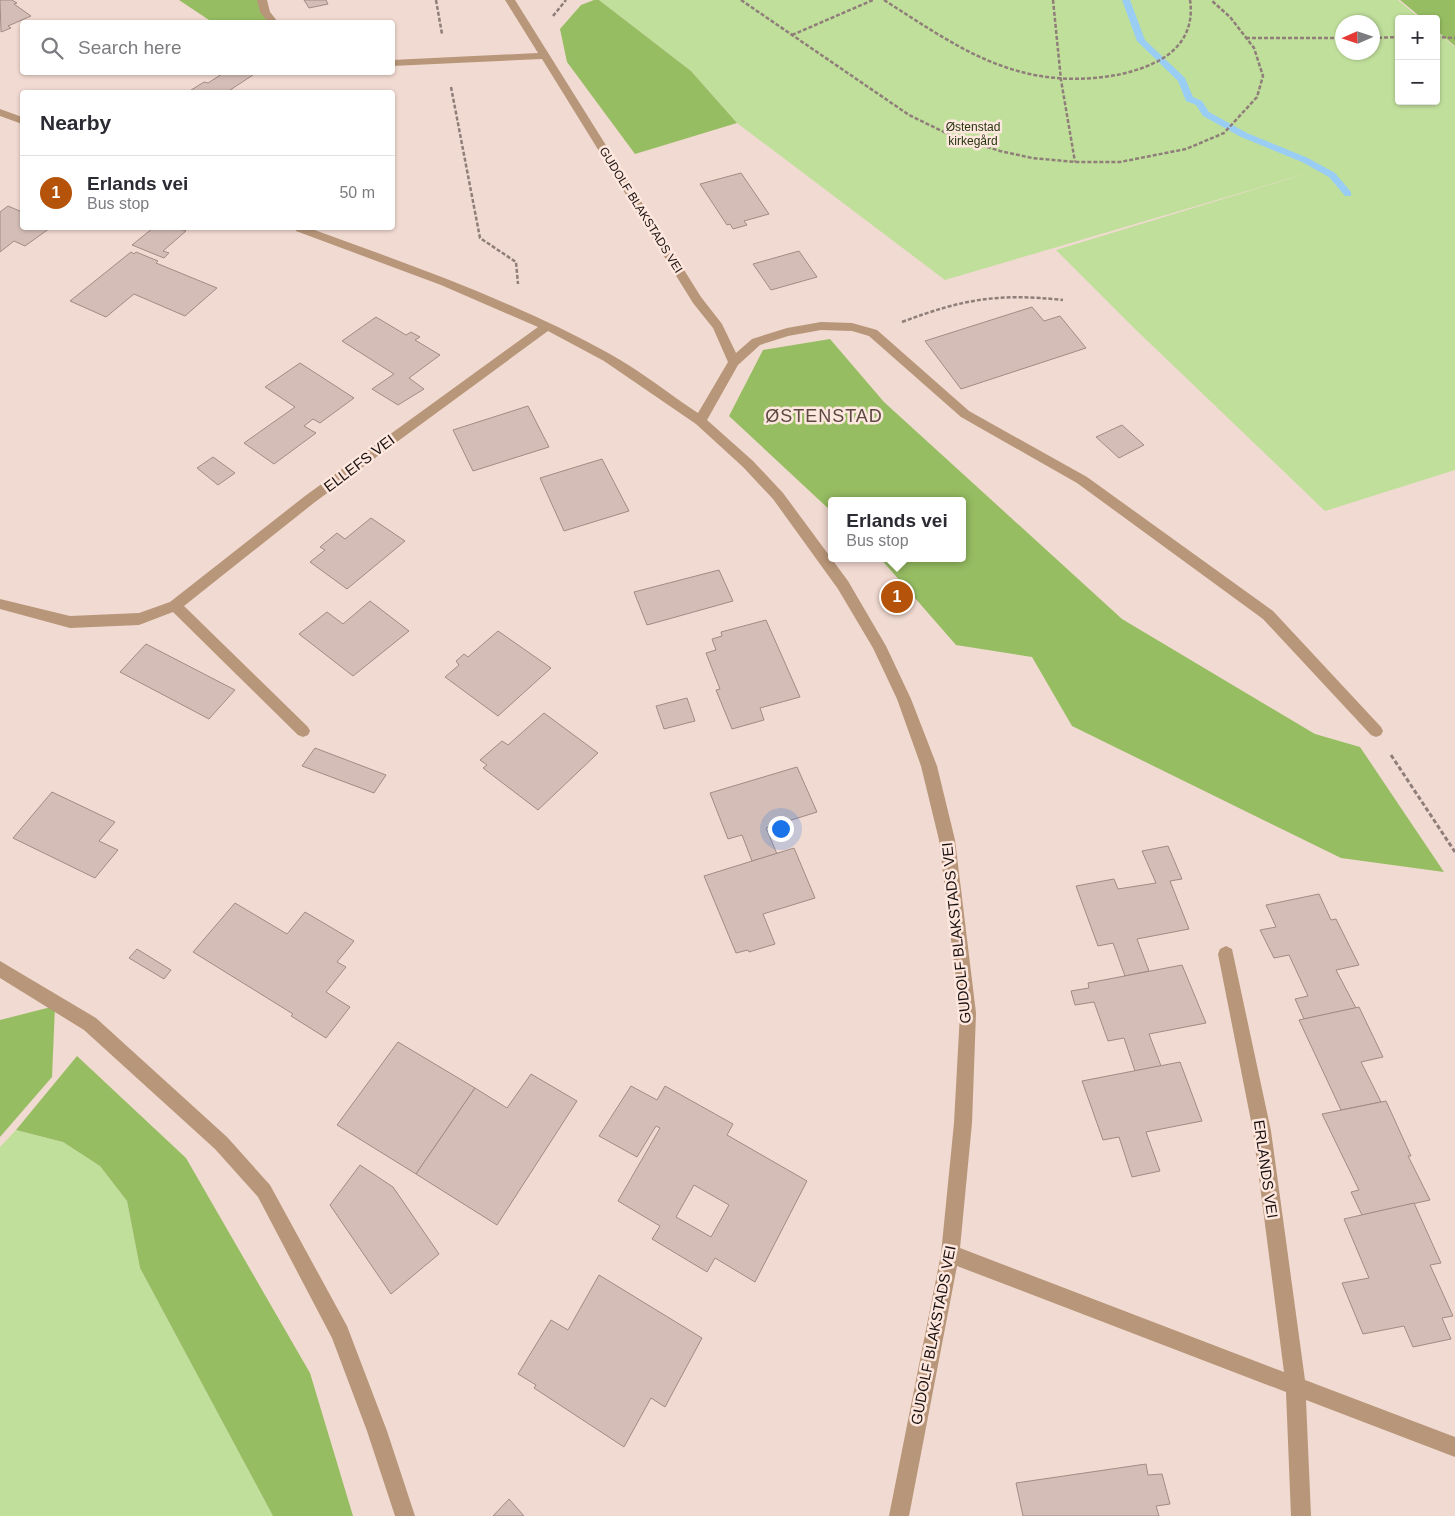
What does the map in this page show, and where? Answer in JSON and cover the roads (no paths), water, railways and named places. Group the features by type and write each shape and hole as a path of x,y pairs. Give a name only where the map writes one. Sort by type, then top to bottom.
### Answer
{"street":[{"path":"262,0 265,12 271,20"},
{"name":"GUDOLF BLAKSTADS VEI","path":"510,0 697,300 718,327 734,362"},
{"path":"395,63 545,56"},
{"path":"0,112 20,120"},
{"name":"GUDOLF BLAKSTADS VEI","path":"305,230 446,282 547,326 608,358 700,421 748,464 778,496 803,528 843,585 879,646 904,699 929,766 947,840 968,1013 963,1123 950,1254 899,1516"},
{"name":"ELLEFS VEI","path":"0,604 70,622 139,619 175,606 310,499 547,326"},
{"path":"700,421 734,362 756,342 787,332 821,326 852,327 873,333 965,414 1082,480 1268,616 1376,731"},
{"path":"175,606 303,731"},
{"name":"ERLANDS VEI","path":"1226,954 1262,1131 1296,1387 1301,1516"},
{"path":"0,969 90,1024 221,1143 264,1191 340,1333 377,1431 405,1516"},
{"path":"950,1254 1455,1447"}],"waterway":[{"path":"1126,0 1141,41 1182,80 1189,99 1199,103 1206,114 1244,135 1305,160 1332,175 1348,194"}],"place":[{"name":"Erlands vei","path":"897,597"}],"district":[{"name":"ØSTENSTAD","path":"824,416"}],"park label":[{"name":"Østenstad kirkegård","path":"973,134"}]}
